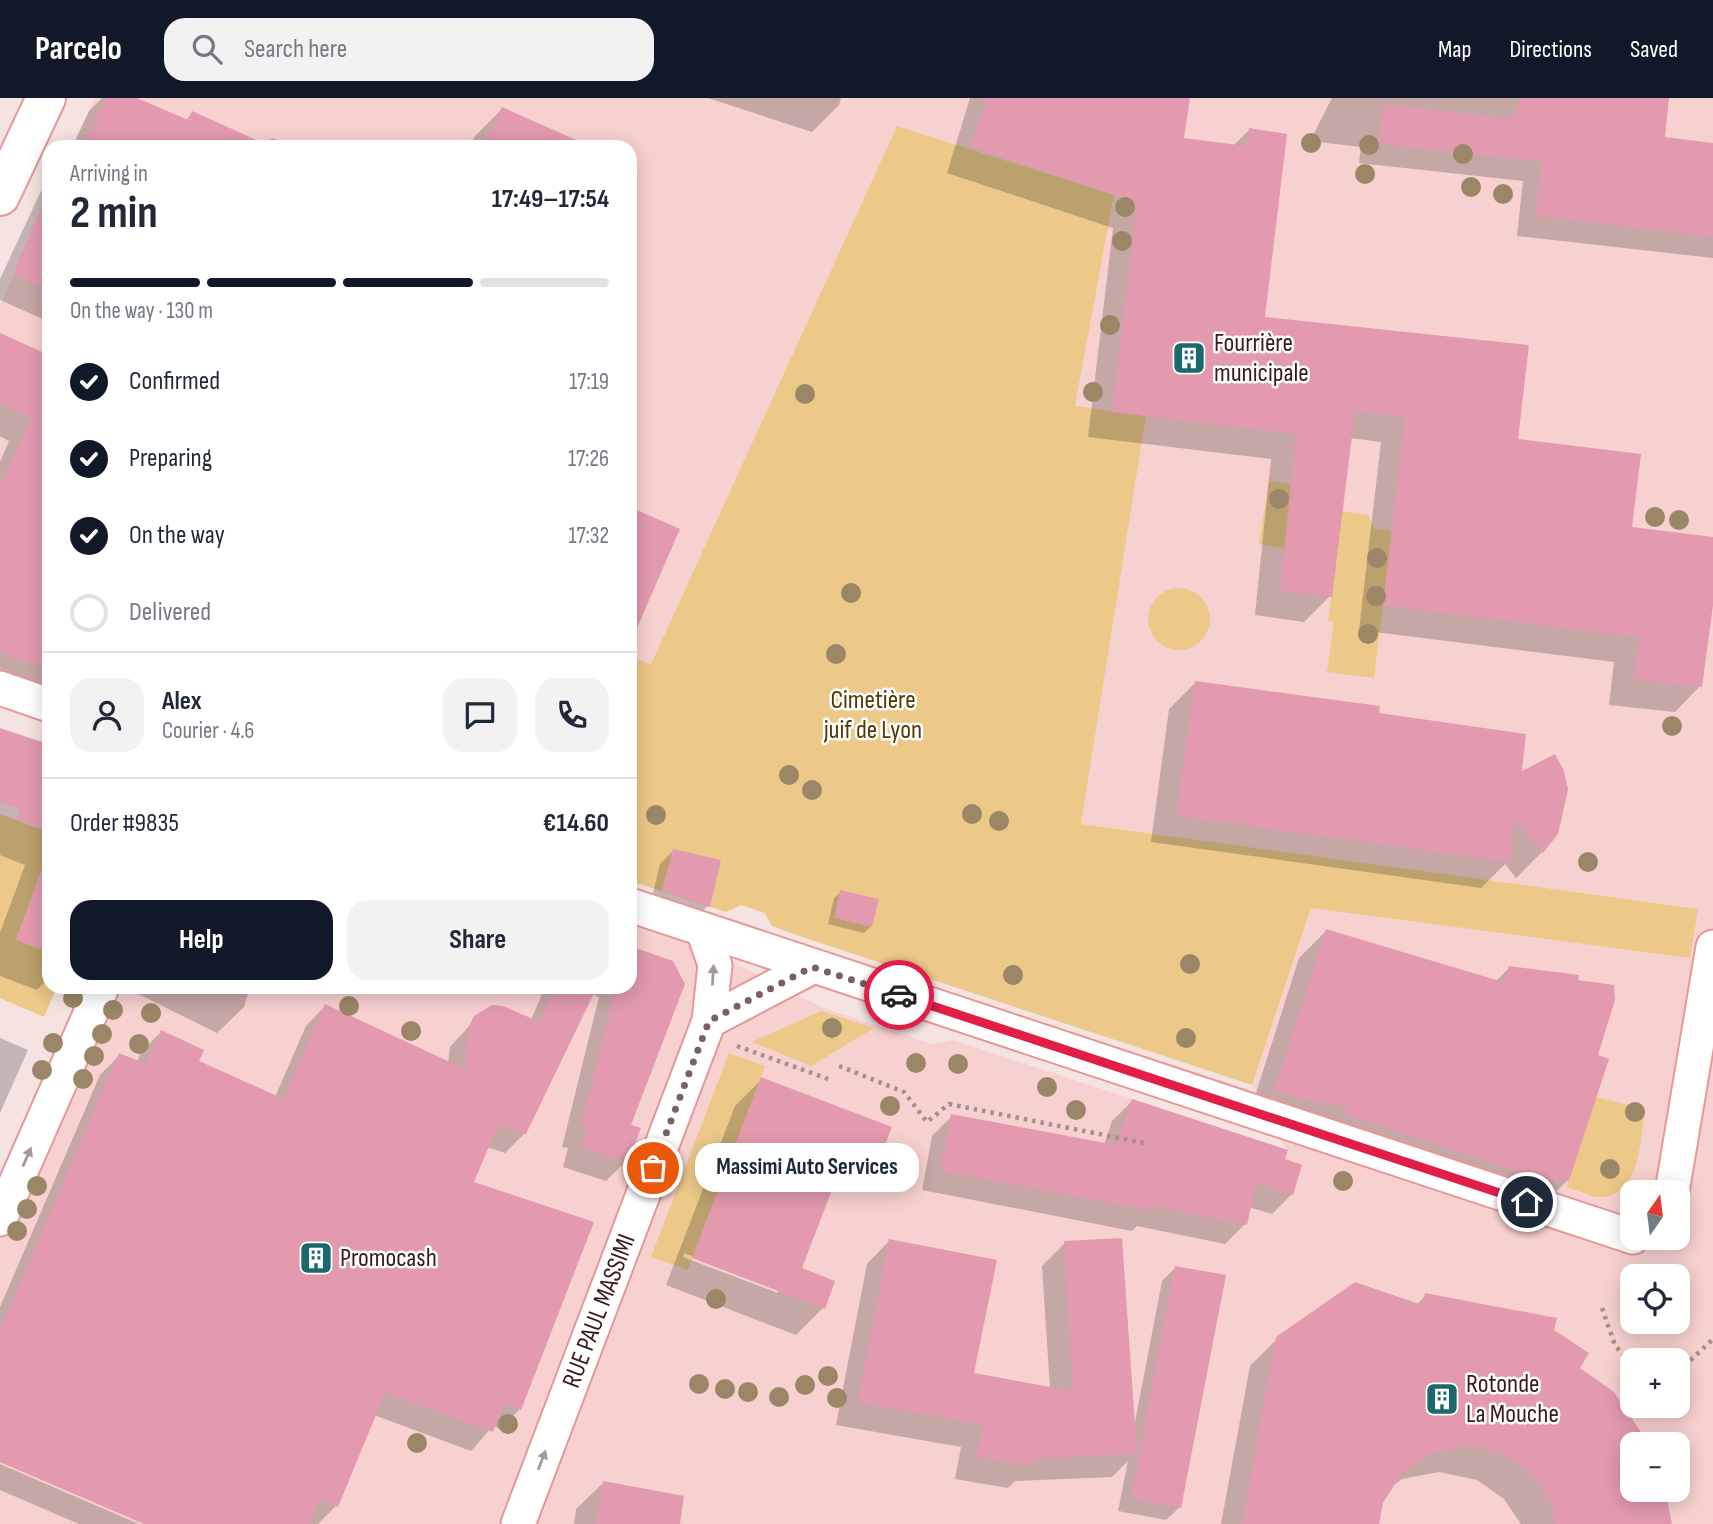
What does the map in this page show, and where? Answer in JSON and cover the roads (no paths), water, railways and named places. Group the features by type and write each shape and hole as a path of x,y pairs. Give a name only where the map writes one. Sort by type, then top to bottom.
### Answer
{"street":[{"path":"0,196 46,98"},
{"path":"0,688 42,703"},
{"path":"637,907 1620,1232"},
{"name":"RUE PAUL MASSIMI","path":"518,1524 709,1021 715,965 703,930"},
{"path":"1674,1180 1713,947"},
{"path":"709,1021 812,967"},
{"path":"0,1219 99,994"}],"place":[{"name":"Fourrière municipale","path":"1189,358"},
{"name":"Massimi Auto Services","path":"653,1168"},
{"name":"Promocash","path":"316,1258"},
{"name":"Rotonde La Mouche","path":"1442,1399"}],"park label":[{"name":"Cimetière juif de Lyon","path":"873,715"}]}
